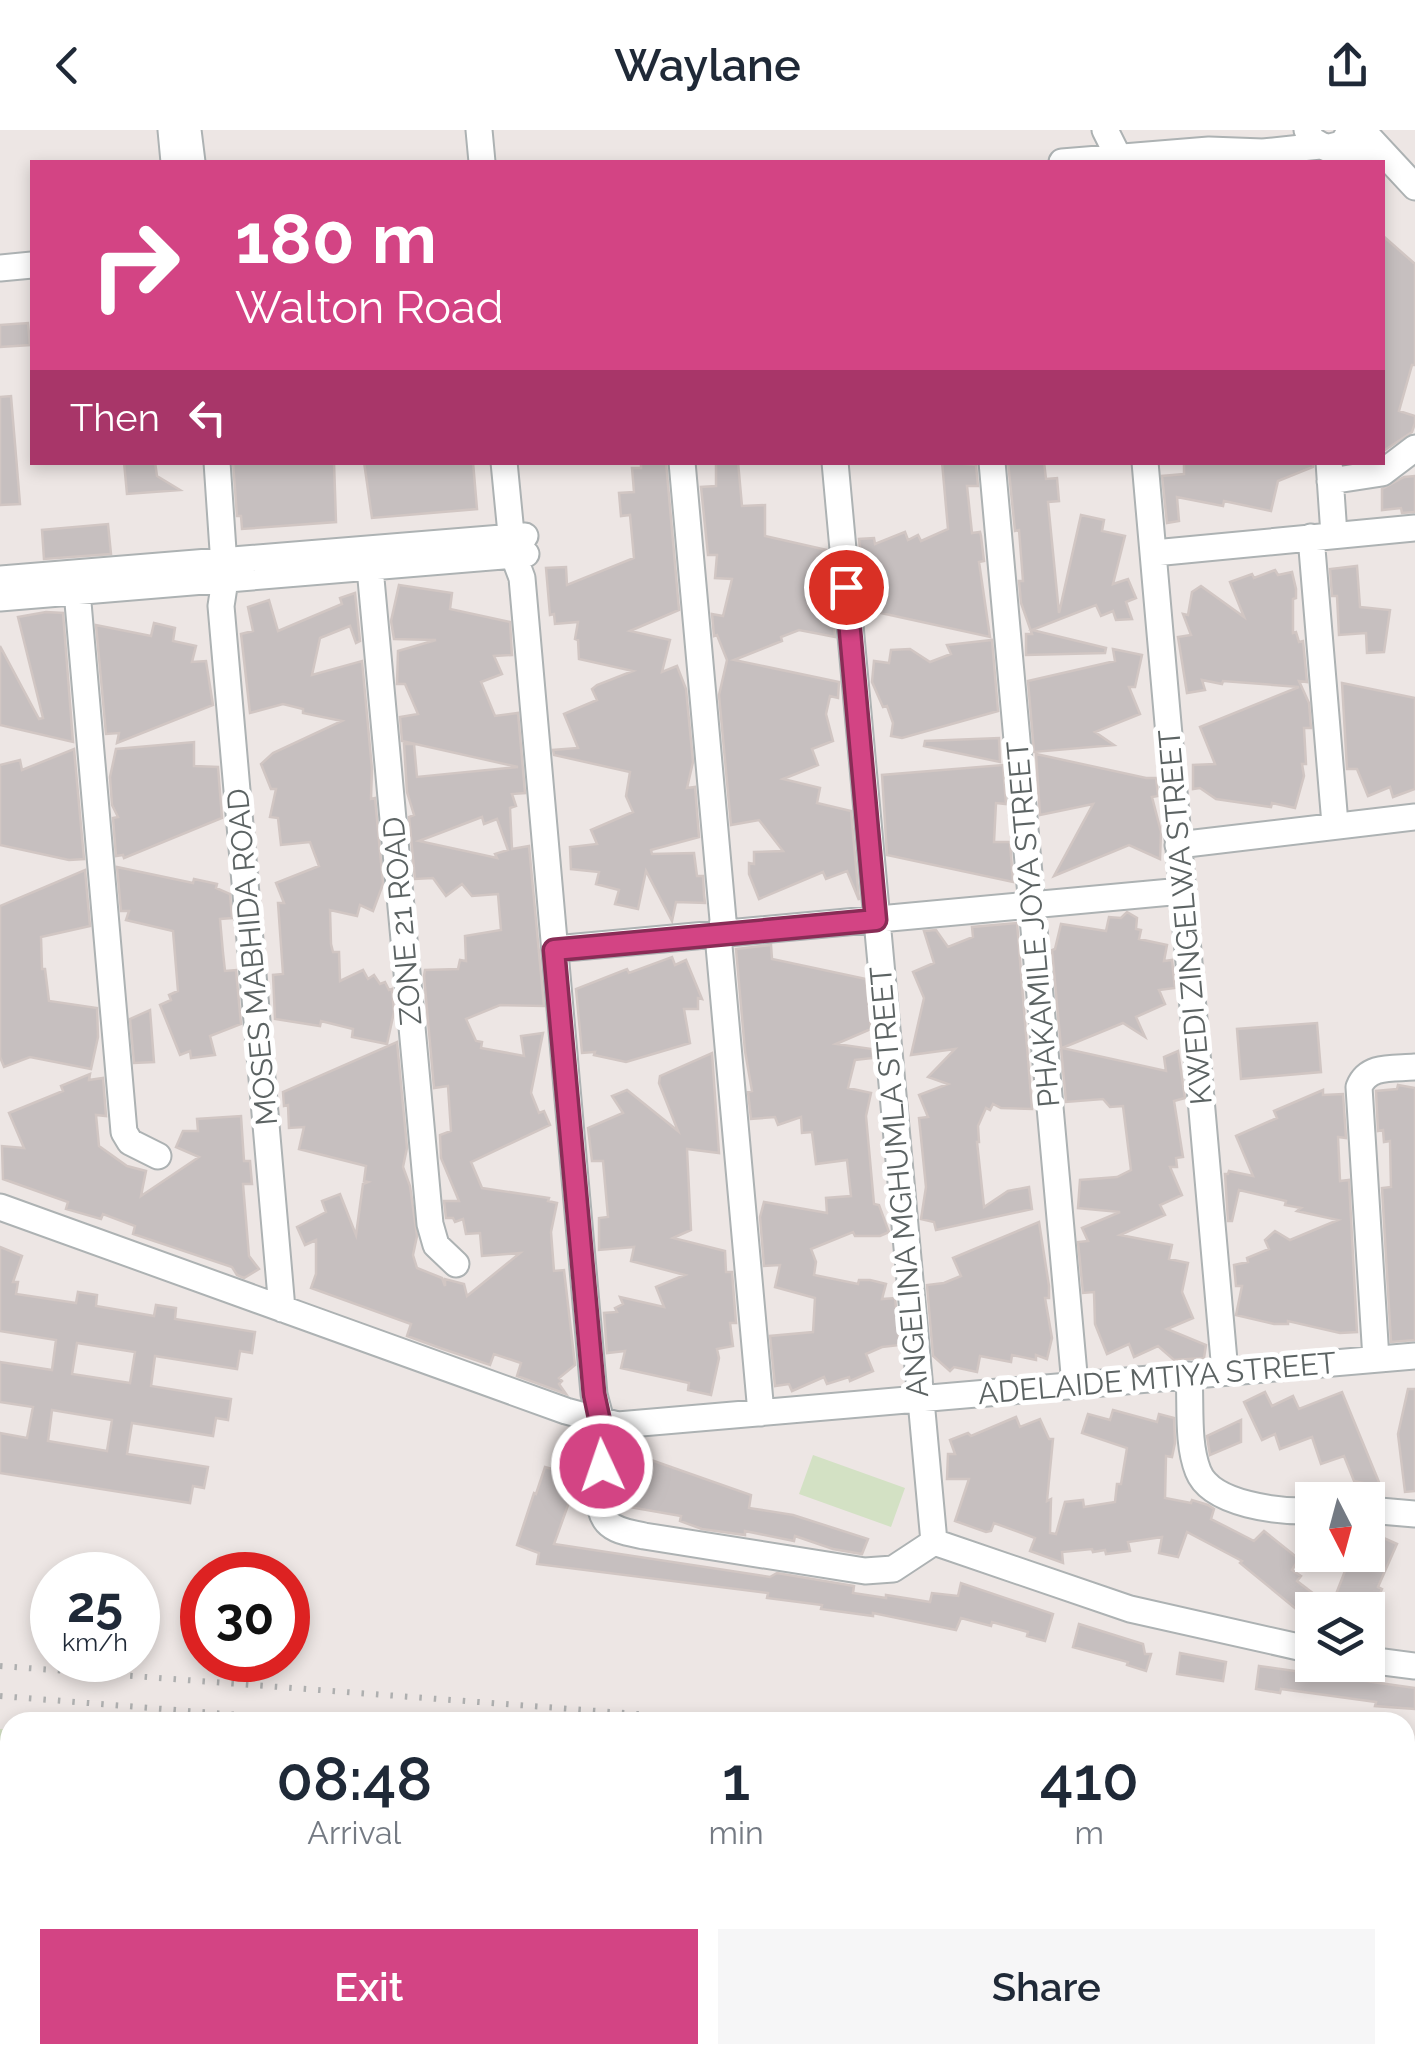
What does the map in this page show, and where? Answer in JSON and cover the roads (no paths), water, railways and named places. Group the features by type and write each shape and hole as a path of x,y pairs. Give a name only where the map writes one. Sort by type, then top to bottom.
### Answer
{"street":[{"path":"171,130 174,160"},
{"path":"188,130 192,160"},
{"path":"479,130 482,160"},
{"path":"1104,130 1120,160 1209,150 1291,130"},
{"path":"1362,130 1406,174 1415,190 1404,190 1385,174"},
{"path":"1209,150 1264,152 1328,138 1367,160"},
{"path":"0,268 30,265"},
{"path":"1335,824 1323,536 1329,472 1382,473 1415,448"},
{"name":"MOSES MABHIDA ROAD","path":"201,465 218,578 282,1309"},
{"name":"MOSES MABHIDA ROAD","path":"217,465 218,578"},
{"path":"504,465 519,552 594,1394 603,1436 601,1507 609,1525 619,1530 880,1572 893,1570 934,1542 1130,1609 1295,1646"},
{"path":"519,552 520,465"},
{"path":"682,465 724,920 719,946 761,1413"},
{"name":"ANGELINA MGHUMLA STREET","path":"836,465 918,1399 934,1542"},
{"name":"PHAKAMILE JOYA STREET","path":"992,465 1075,1385"},
{"name":"KWEDI ZINGELWA STREET","path":"1145,465 1225,1372"},
{"path":"1154,553 1415,528"},
{"path":"0,598 519,552"},
{"path":"0,578 218,578 370,568 519,552"},
{"name":"ZONE 21 ROAD","path":"370,568 430,1224 436,1245 456,1264"},
{"path":"77,591 124,1132 130,1142 158,1156"},
{"path":"1178,845 1415,817"},
{"path":"554,950 1182,892"},
{"path":"1376,1359 1357,1100 1361,1080 1377,1070 1415,1067"},
{"name":"ADELAIDE MTIYA STREET","path":"0,1207 618,1425 1415,1356"},
{"path":"1189,1375 1194,1456 1203,1481 1214,1490 1253,1504 1295,1512"},
{"path":"1385,1511 1415,1514"},
{"path":"1385,1662 1415,1666"}],"railway":[{"path":"0,1666 611,1712"},
{"path":"0,1696 201,1712"}]}
